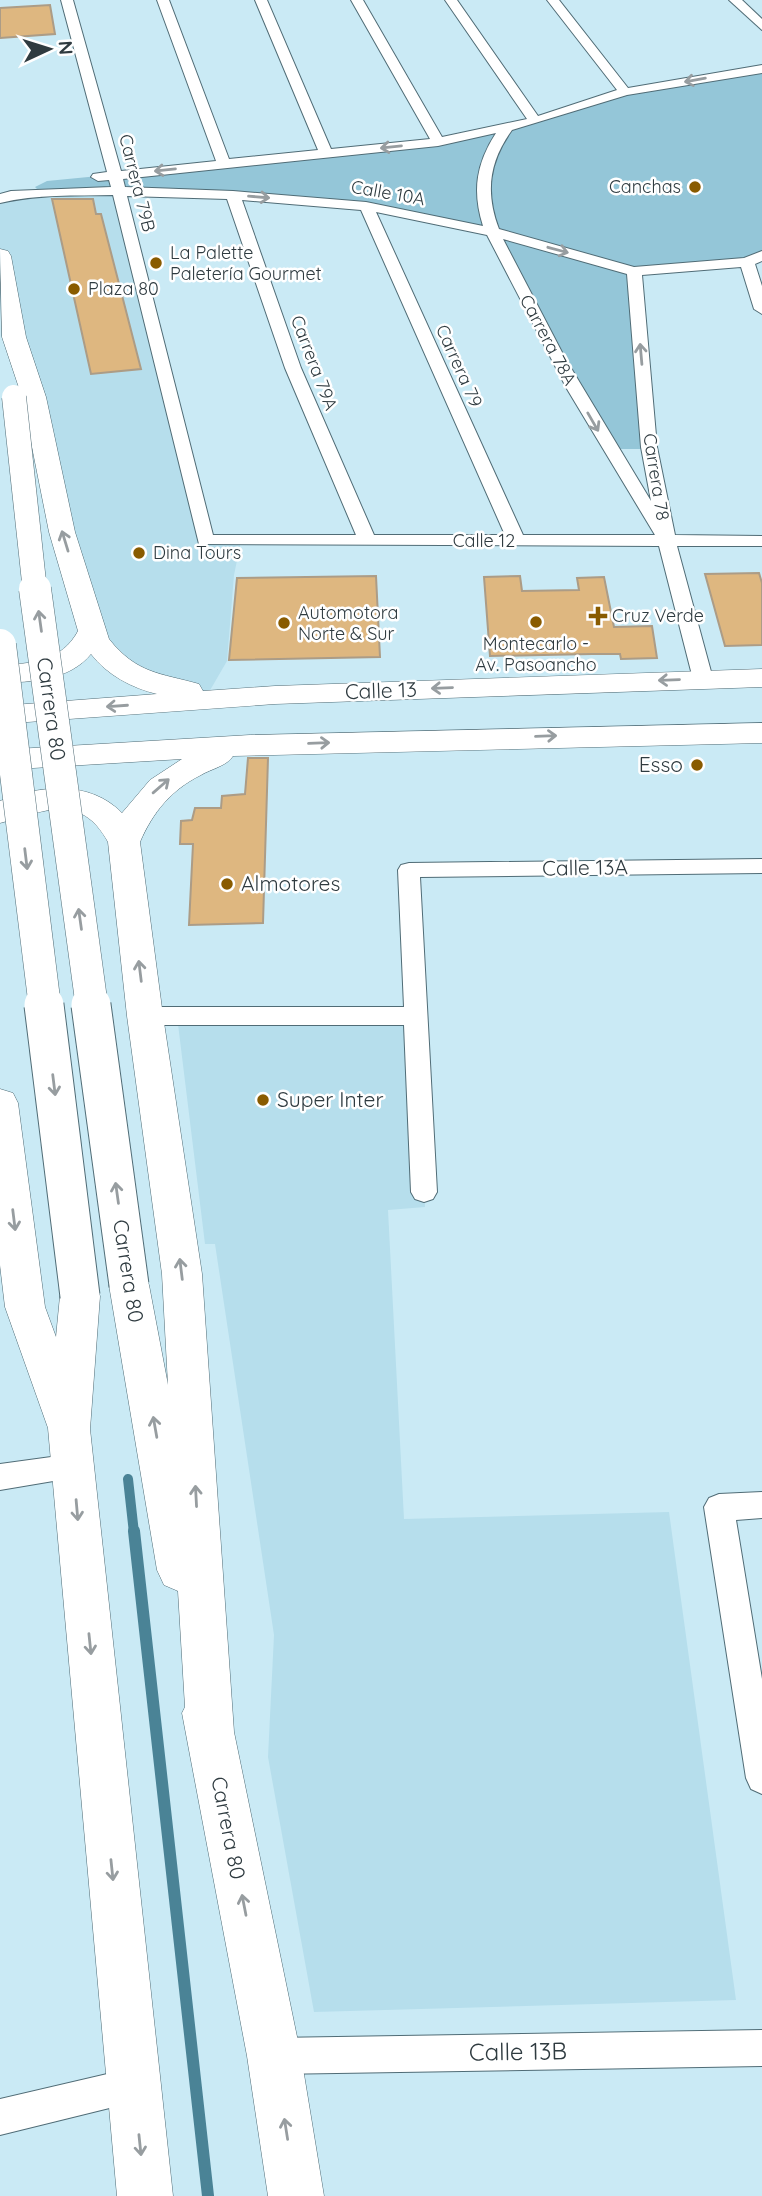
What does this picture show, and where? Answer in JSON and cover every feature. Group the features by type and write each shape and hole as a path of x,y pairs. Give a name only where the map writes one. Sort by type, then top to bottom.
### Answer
{"main road":[{"name":"Carrera 80","path":"0,256 14,337 34,397 62,532 101,649 131,674 160,686 209,692 275,695"},
{"name":"Carrera 80","path":"14,337 14,397 30,550 129,1285 210,1735 274,2056 296,2196"},
{"path":"0,673 20,674 62,664 78,654 88,642 93,629"},
{"name":"Carrera 80","path":"0,645 80,1296 71,1448 145,2196"},
{"name":"Calle 13","path":"0,715 275,695 762,678"},
{"path":"0,760 250,745 762,733"},
{"path":"124,842 133,819 148,798 169,779 222,752 250,745"},
{"path":"0,813 23,802 41,799 78,800 101,809 117,823 124,842 145,1016 182,1274 210,1735"},
{"path":"0,1104 24,1307 71,1448"}],"street":[{"name":"Carrera 79B","path":"67,0 116,183 205,540"},
{"path":"163,0 224,163"},
{"path":"261,0 326,154"},
{"path":"357,0 438,142"},
{"path":"451,0 535,121"},
{"path":"553,0 625,92"},
{"path":"735,0 762,26"},
{"name":"Calle 10A","path":"0,199 10,195 116,183 224,163 438,142 535,121 625,92 762,69"},
{"name":"Carrera 78A","path":"507,128 485,161 484,202 492,232 555,355 667,541"},
{"name":"Calle 10A","path":"0,184 116,183 366,206 492,232 634,271 747,262 762,255"},
{"name":"Carrera 79A","path":"233,195 293,368 368,541"},
{"name":"Carrera 79","path":"366,206 517,541"},
{"path":"747,262 762,309"},
{"name":"Carrera 78","path":"634,271 649,447 667,541 703,679"},
{"name":"Calle 12","path":"205,540 762,541"},
{"name":"Calle 13A","path":"414,1016 409,870 762,866"},
{"path":"145,1016 414,1016 424,1192"},
{"path":"0,1477 71,1448"},
{"path":"762,1505 719,1507 762,1778"},
{"name":"Calle 13B","path":"274,2056 762,2048"},
{"path":"0,2117 133,2087"}],"shaded area":[{"path":"762,69 762,255 747,262 634,271 642,449 616,449 492,232 366,206 233,195 39,191 35,187 47,181 326,154 507,128 625,92"},
{"path":"117,191 205,539 241,541 234,575 227,661 209,692 176,688 109,658 14,337 0,256 0,199"},
{"path":"177,1016 414,1016 425,1207 388,1210 404,1519 669,1512 736,2000 314,2012 268,1757 274,1635 215,1244 205,1244"}],"building":[{"path":"50,5 55,34 0,38 0,8"},
{"name":"Plaza 80","path":"52,199 93,199 96,214 101,214 141,369 91,374"},
{"path":"759,573 762,583 762,645 725,646 705,574"},
{"name":"Automotora Norte & Sur","path":"376,576 380,657 229,660 237,578"},
{"name":"Montecarlo - Av. Pasoancho","path":"520,576 522,591 579,590 577,578 604,577 614,627 652,626 657,658 621,659 620,654 490,656 484,577"},
{"path":"248,758 268,758 263,923 189,925 193,844 180,844 181,821 192,820 195,808 221,808 222,796 245,794"}],"waterway":[{"path":"128,1479 134,1533"},
{"path":"134,1531 208,2196"}],"place":[{"name":"Canchas","path":"695,187"},
{"name":"La Palette Paletería Gourmet","path":"156,263"},
{"name":"Plaza 80","path":"74,289"},
{"name":"Dina Tours","path":"139,553"},
{"name":"Cruz Verde","path":"598,616"},
{"name":"Montecarlo - Av. Pasoancho","path":"536,622"},
{"name":"Automotora Norte & Sur","path":"284,623"},
{"name":"Esso","path":"697,765"},
{"name":"Almotores","path":"227,884"},
{"name":"Super Inter","path":"263,1100"}]}
